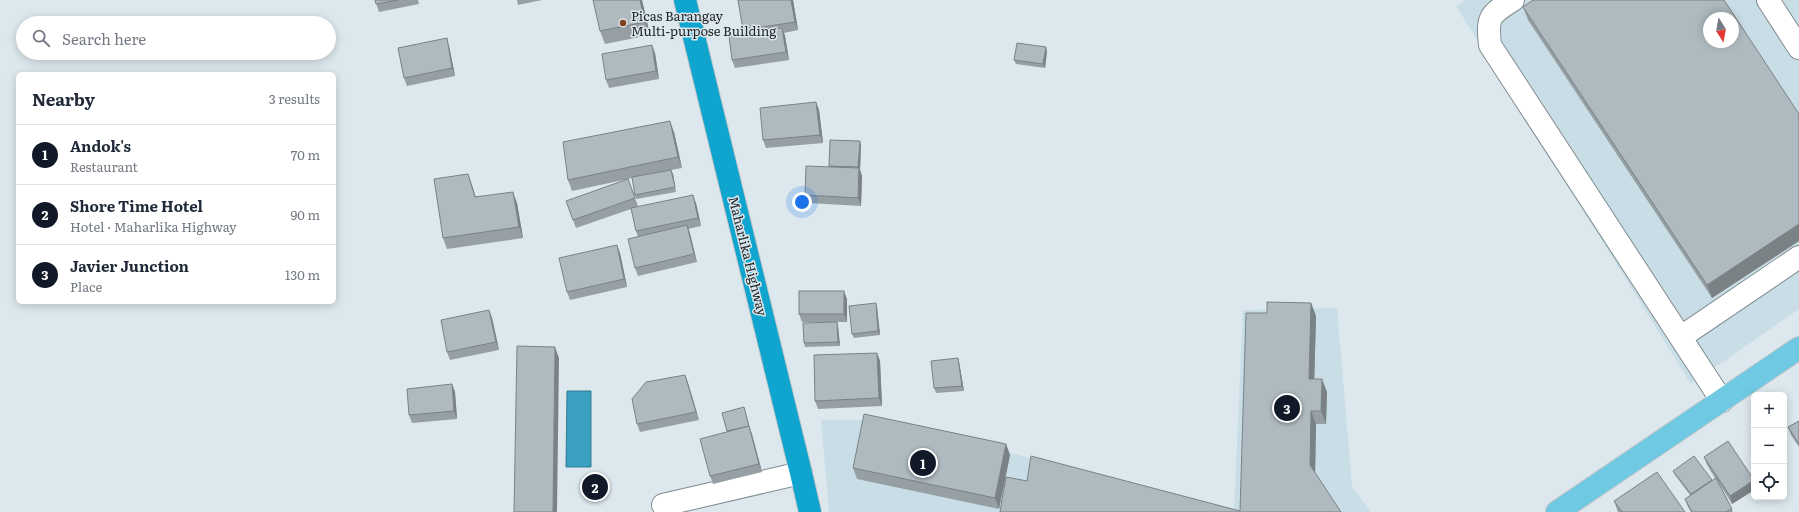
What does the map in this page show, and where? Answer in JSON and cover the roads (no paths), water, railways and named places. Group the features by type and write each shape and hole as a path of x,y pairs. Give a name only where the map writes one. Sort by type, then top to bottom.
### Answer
{"highway":[{"name":"Maharlika Highway","path":"685,0 810,512"}],"main road":[{"path":"1557,512 1799,348"}],"lane":[{"path":"1512,0 1494,12 1488,26 1490,45 1722,401"},
{"path":"1768,0 1799,48"},
{"path":"1681,337 1799,258"},
{"path":"663,505 801,473"}],"water":[{"path":"567,391 591,391 591,467 566,467"}],"place":[{"name":"Picas Barangay Multi-purpose Building","path":"623,23"},
{"name":"Javier Junction","path":"1287,408"},
{"name":"Andok's","path":"923,463"},
{"name":"Shore Time Hotel","path":"595,487"}]}
